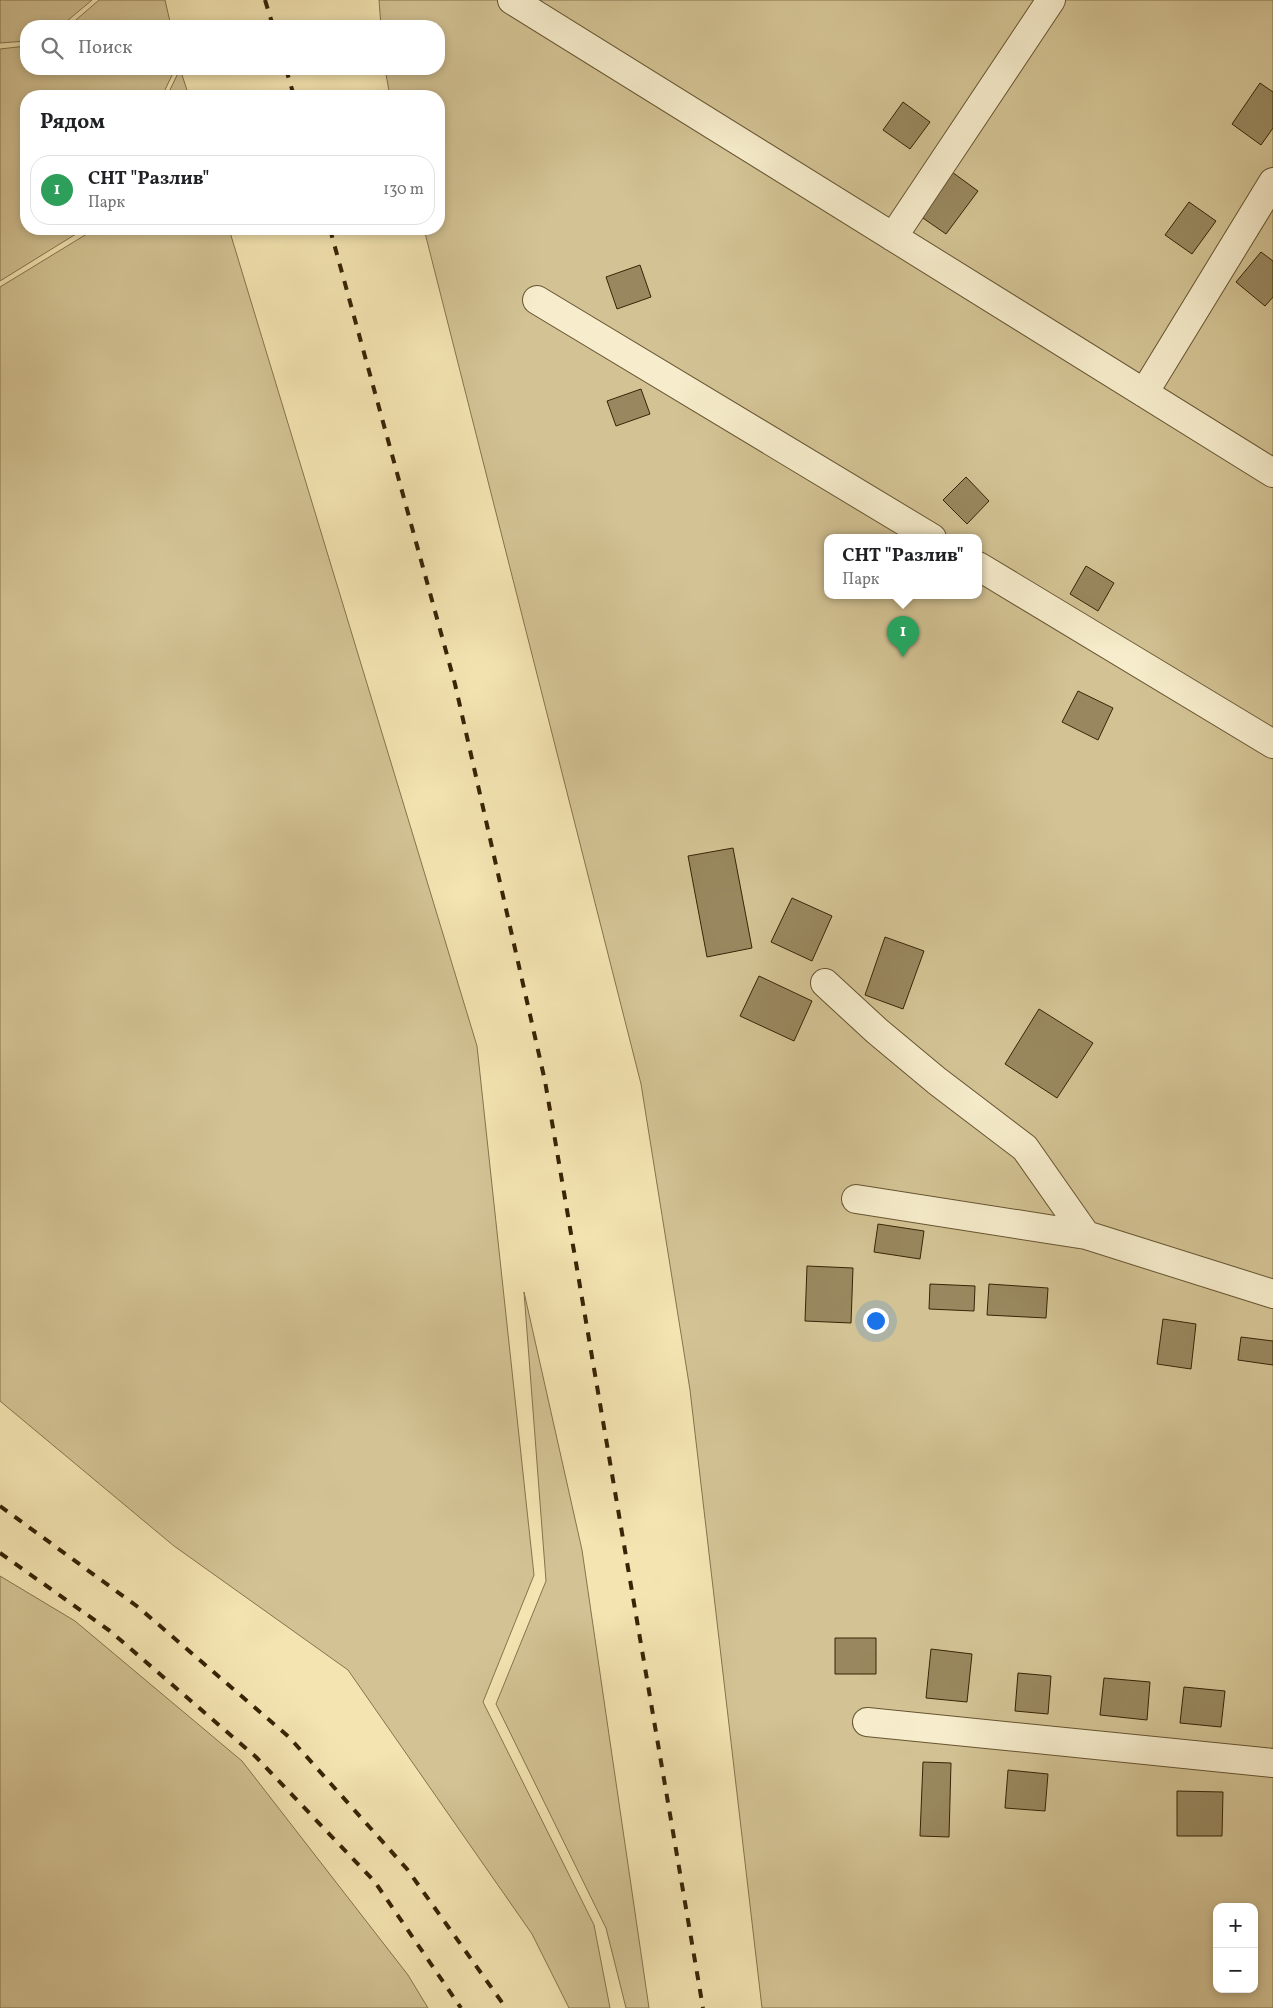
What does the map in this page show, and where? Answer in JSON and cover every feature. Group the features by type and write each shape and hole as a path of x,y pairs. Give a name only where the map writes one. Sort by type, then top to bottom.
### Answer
{"lane":[{"path":"512,0 1273,473"},
{"path":"894,237 1051,0"},
{"path":"1144,393 1273,182"},
{"path":"537,300 925,534"},
{"path":"982,568 1273,744"},
{"path":"825,983 876,1031 937,1081 1025,1148 1086,1235"},
{"path":"856,1199 1086,1235 1273,1294"},
{"path":"867,1722 1273,1763"}],"shaded area":[{"path":"0,0 92,0 68,20 20,20 20,41 0,43"},
{"path":"99,0 165,0 170,20 76,20"},
{"path":"379,0 1273,0 1273,2008 762,2008 690,1390 641,1084 426,235 445,235 445,90 389,90 386,75 445,75 445,20 381,20"},
{"path":"20,47 20,75 172,75 165,90 20,90 20,235 74,235 0,281 0,49"},
{"path":"177,75 182,75 187,90 170,90"},
{"path":"85,235 231,235 477,1046 534,1575 483,1702 594,1925 610,2008 569,2008 532,1934 348,1670 174,1546 0,1401 0,287"},
{"path":"524,1292 582,1550 649,2008 626,2008 606,1928 496,1704 546,1581"},
{"path":"0,1576 75,1621 242,1761 408,1975 428,2008 0,2008"}],"building":[{"path":"1260,83 1273,92 1273,128 1261,145 1232,124"},
{"path":"903,102 930,122 910,149 883,130"},
{"path":"952,172 978,191 946,234 920,216"},
{"path":"1189,202 1216,221 1192,254 1165,235"},
{"path":"1261,252 1273,261 1273,297 1265,306 1236,282"},
{"path":"640,265 651,297 617,309 606,277"},
{"path":"641,389 650,414 616,426 607,401"},
{"path":"966,477 989,501 967,524 943,500"},
{"path":"1086,566 1114,583 1098,611 1070,594"},
{"path":"1078,691 1113,708 1098,740 1062,722"},
{"path":"733,848 752,948 707,957 688,856"},
{"path":"792,898 832,916 812,961 771,942"},
{"path":"885,937 924,951 903,1009 865,995"},
{"path":"759,976 812,1001 794,1041 740,1016"},
{"path":"1039,1009 1093,1043 1057,1098 1005,1064"},
{"path":"878,1224 924,1231 920,1259 874,1252"},
{"path":"807,1266 853,1268 851,1323 805,1321"},
{"path":"930,1284 975,1286 974,1311 929,1309"},
{"path":"989,1284 1048,1288 1046,1318 987,1315"},
{"path":"1163,1319 1196,1324 1191,1369 1157,1364"},
{"path":"1241,1337 1273,1341 1273,1365 1238,1360"},
{"path":"835,1638 876,1638 876,1674 835,1674"},
{"path":"931,1649 972,1654 967,1702 926,1698"},
{"path":"1018,1673 1051,1676 1048,1714 1015,1711"},
{"path":"1104,1678 1150,1682 1147,1720 1100,1715"},
{"path":"1184,1687 1225,1691 1221,1727 1180,1723"},
{"path":"923,1762 951,1763 949,1837 920,1836"},
{"path":"1008,1770 1048,1774 1045,1811 1005,1808"},
{"path":"1177,1791 1223,1792 1222,1836 1177,1836"}],"railway":[{"path":"265,0 271,20"},
{"path":"288,75 292,90"},
{"path":"332,235 455,684 545,1081 703,2008"},
{"path":"0,1506 138,1607 289,1737 407,1869 506,2008"},
{"path":"0,1553 110,1631 256,1757 375,1882 461,2008"}],"place":[{"name":"СНТ \"Разлив\"","path":"903,657"}]}
